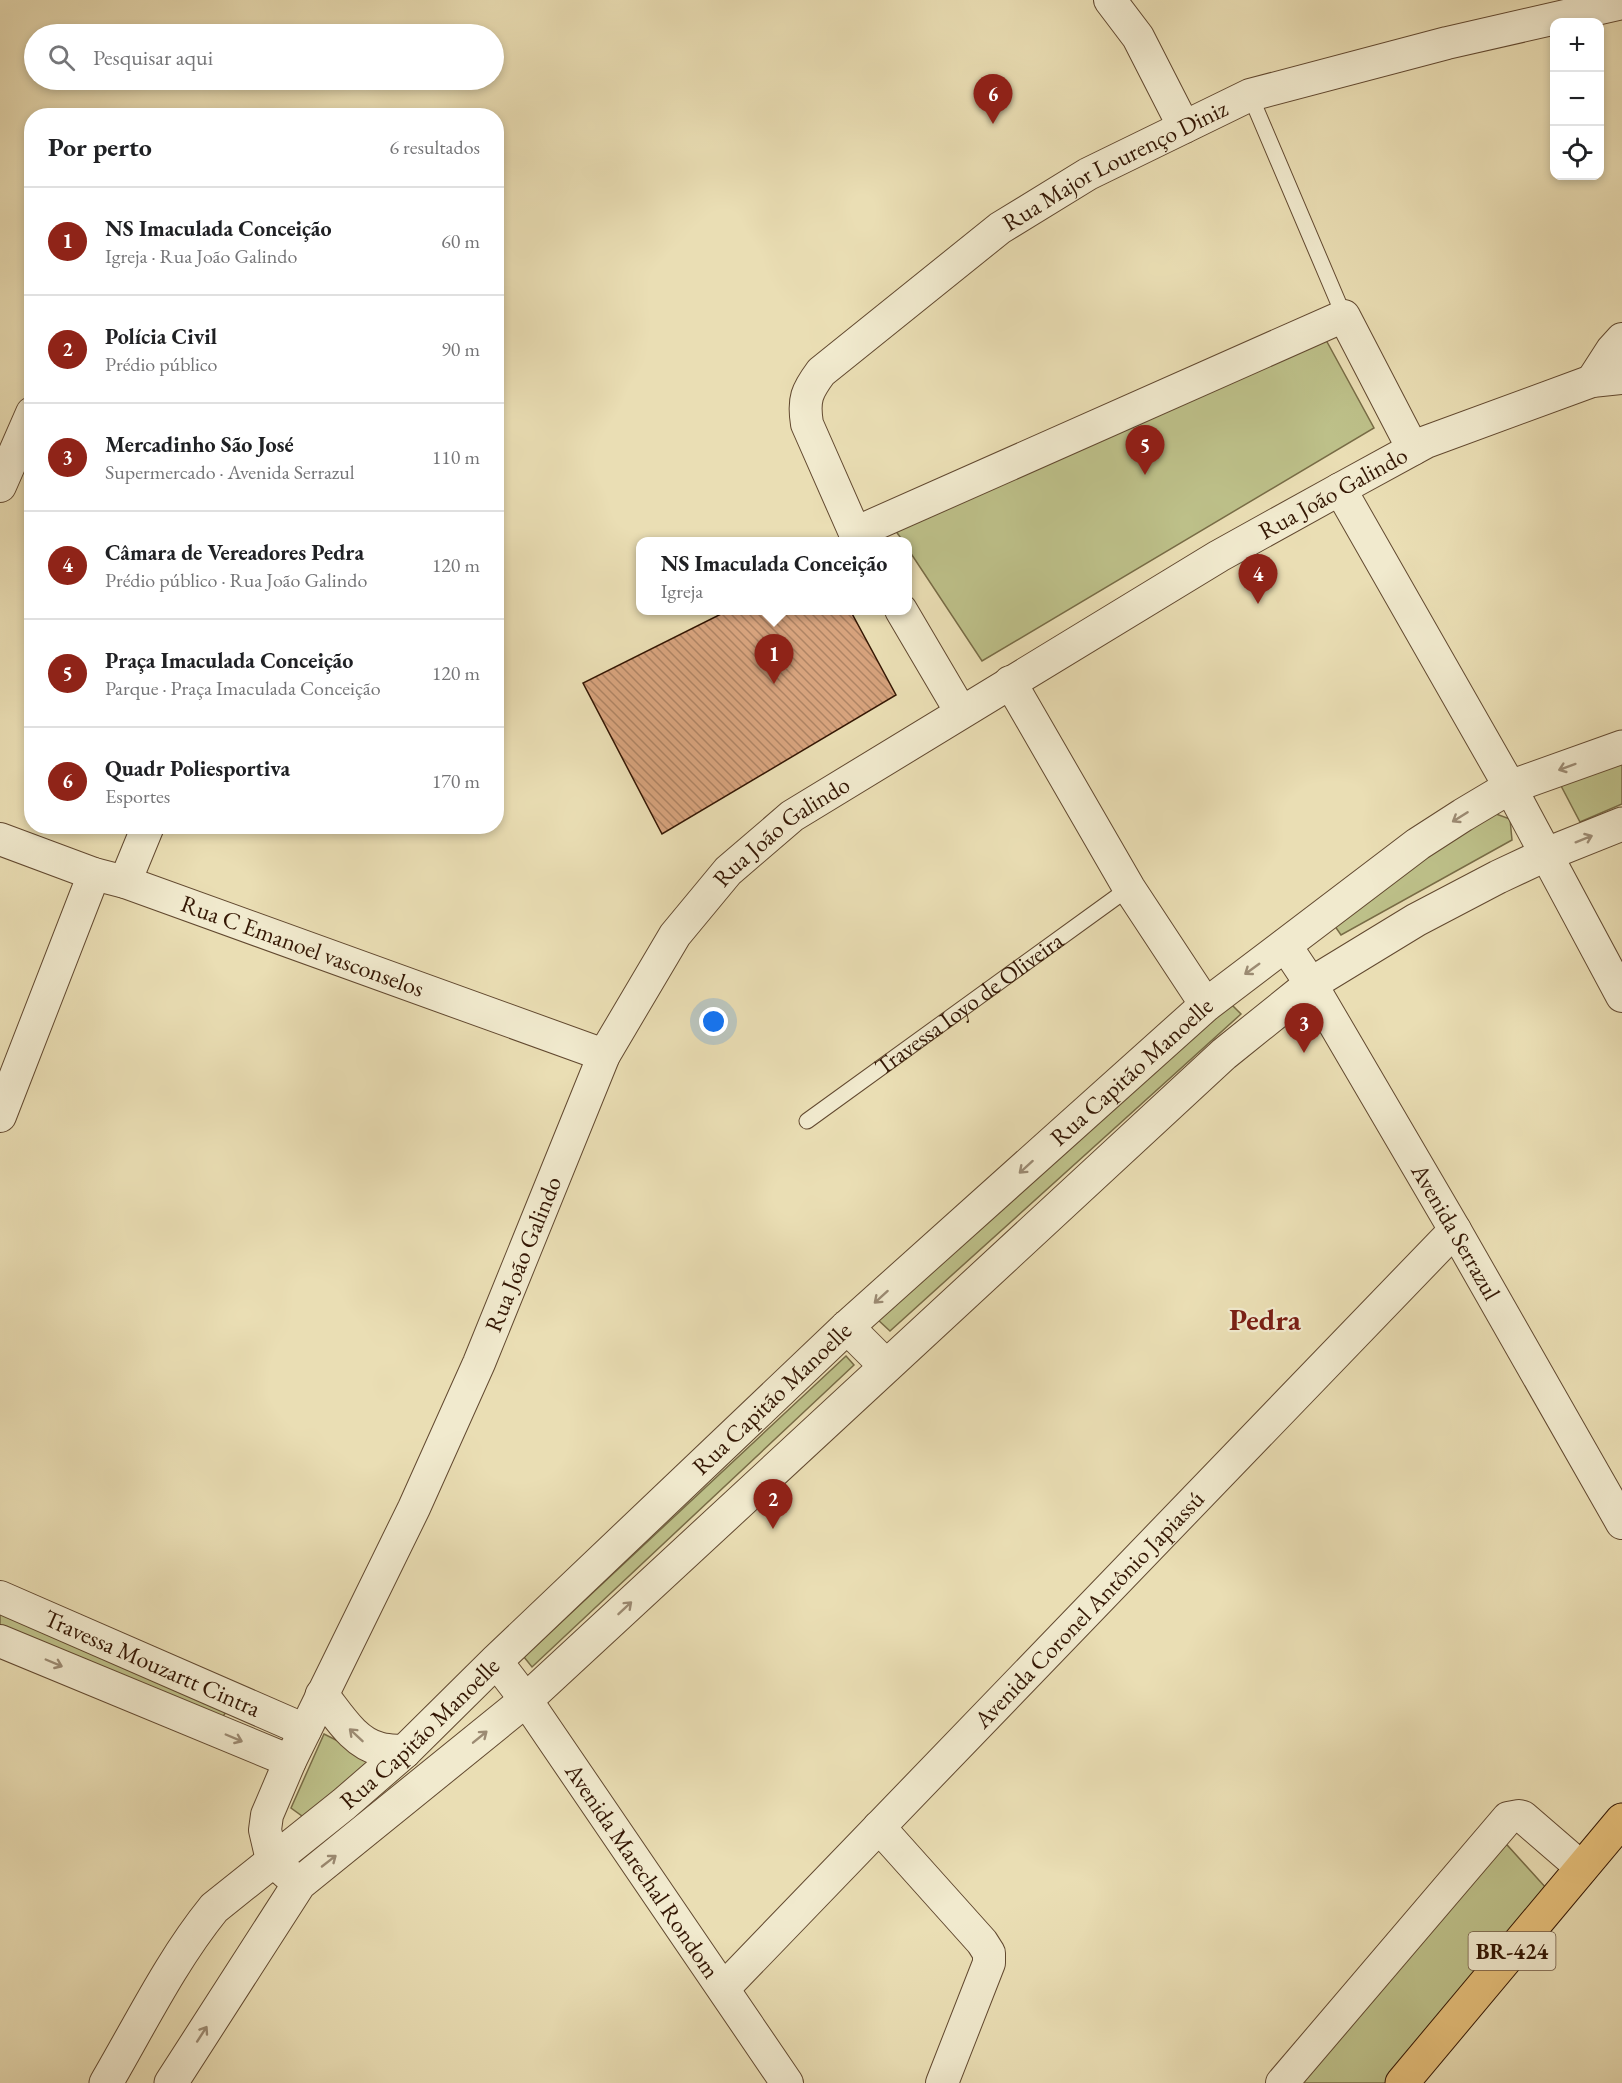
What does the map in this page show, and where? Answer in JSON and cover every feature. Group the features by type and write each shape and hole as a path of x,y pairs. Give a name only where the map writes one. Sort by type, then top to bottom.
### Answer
{"main road":[{"name":"BR-424","path":"1402,2083 1622,1820"}],"street":[{"path":"1110,0 1138,37 1184,127"},
{"name":"Rua Major Lourenço Diniz","path":"857,537 807,424 804,406 808,389 821,372 1000,228 1088,174 1250,95 1447,43 1622,3"},
{"path":"857,537 1344,316 1413,448"},
{"path":"1607,379 1612,350 1622,339"},
{"name":"Rua João Galindo","path":"272,1860 265,1830 267,1815 290,1761 414,1508 479,1364 604,1055 675,935 728,871 792,816 1219,556 1413,448 1607,379"},
{"path":"0,486 24,431"},
{"path":"1340,489 1547,854 1622,996"},
{"path":"904,615 961,712"},
{"path":"1010,682 1130,888 1206,1005"},
{"name":"Rua Capitão Manoelle","path":"106,2083 199,1926 214,1908 344,1804 404,1752 495,1661 847,1327 1206,1005 1233,982 1418,844 1510,788 1622,747"},
{"name":"Rua Capitão Manoelle","path":"171,2083 299,1884 526,1700 1224,1054 1311,984 1416,920 1547,854 1622,824"},
{"path":"125,882 145,834"},
{"name":"Rua C Emanoel vasconselos","path":"0,839 604,1055"},
{"path":"0,1116 93,874"},
{"name":"Avenida Serrazul","path":"1285,945 1311,984 1455,1230 1622,1523"},
{"name":"Avenida Coronel Antônio Japiassú","path":"724,1988 1455,1230"},
{"path":"847,1327 886,1366"},
{"name":"Travessa Mouzartt Cintra","path":"0,1597 305,1730"},
{"name":"Travessa Mouzartt Cintra","path":"0,1641 290,1761"},
{"name":"Avenida Marechal Rondom","path":"495,1661 526,1700 787,2083"},
{"path":"329,1682 348,1728 364,1743 380,1749 404,1752"},
{"path":"1282,2083 1508,1818 1523,1817 1582,1868"},
{"path":"879,1827 982,1942 989,1953 989,1963 942,2083"},
{"path":"272,1860 299,1884"}],"lane":[{"path":"1250,95 1344,316"},
{"name":"Travessa Ioyo de Oliveira","path":"807,1121 1130,888"}],"green space":[{"path":"1320,329 1374,428 982,661 912,555 912,537 900,537 890,523"},
{"path":"1622,762 1622,804 1580,822 1559,782"},
{"path":"1485,810 1510,819 1512,840 1341,935 1330,919"},
{"path":"1226,999 1241,1014 890,1331 876,1318"},
{"path":"846,1356 854,1365 532,1667 524,1657"},
{"path":"0,1602 232,1703 222,1718 0,1629"},
{"path":"324,1734 374,1759 309,1821 291,1808"},
{"path":"1499,1836 1547,1889 1387,2083 1285,2083"}],"building":[{"path":"719,615 853,615 896,695 662,834 583,683"}],"place":[{"name":"Quadr Poliesportiva","path":"993,124"},
{"name":"Praça Imaculada Conceição","path":"1145,475"},
{"name":"Câmara de Vereadores Pedra","path":"1258,604"},
{"name":"NS Imaculada Conceição","path":"774,684"},
{"name":"Mercadinho São José","path":"1304,1053"},
{"name":"Polícia Civil","path":"773,1529"}],"district":[{"name":"Pedra","path":"1265,1320"}]}
